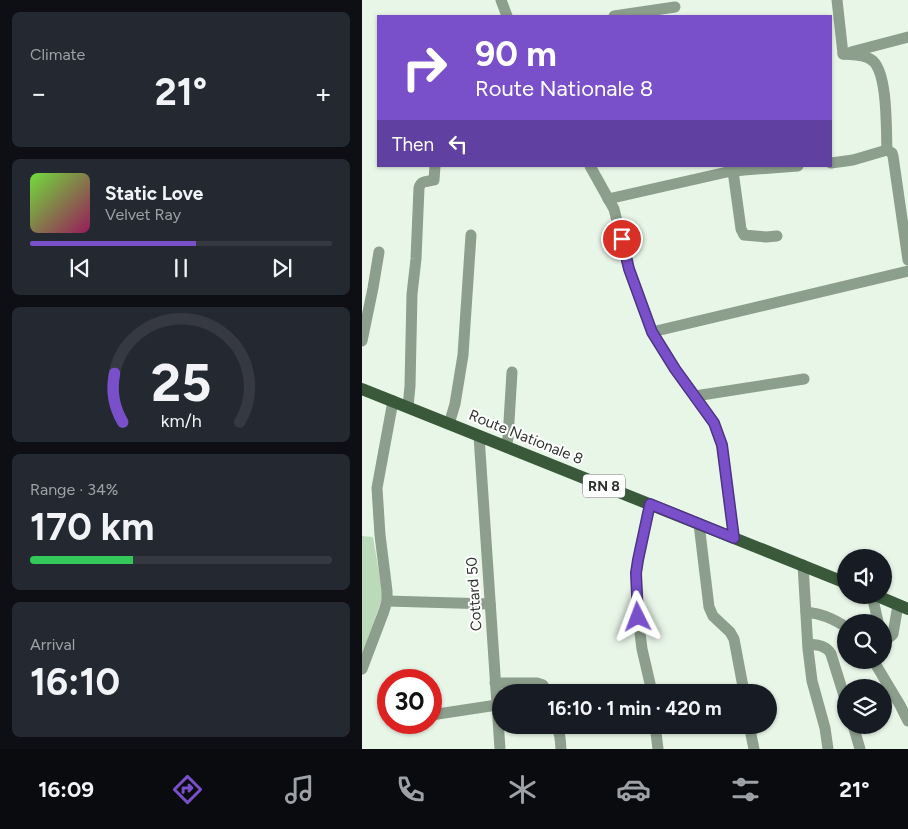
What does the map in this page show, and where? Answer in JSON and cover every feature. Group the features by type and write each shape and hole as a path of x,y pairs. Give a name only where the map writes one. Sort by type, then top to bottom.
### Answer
{"main road":[{"name":"Route Nationale 8","path":"362,389 837,579"}],"street":[{"path":"500,0 507,15"},
{"path":"837,0 843,54"},
{"path":"622,15 676,8"},
{"path":"843,54 908,37"},
{"path":"843,54 864,56 873,61 879,69 884,86 888,150 892,152 893,156 908,260"},
{"path":"832,163 854,160 888,150"},
{"path":"408,407 412,294 416,259 419,188 424,181 434,180 435,167"},
{"path":"591,167 614,209 629,269 652,332 675,369 714,423 722,445 734,538"},
{"path":"608,199 733,171 785,167"},
{"path":"733,171 741,229 744,235 777,236"},
{"path":"448,424 456,404 464,355 471,235"},
{"path":"362,341 379,252"},
{"path":"652,332 908,271"},
{"path":"506,447 512,372"},
{"path":"695,396 804,379"},
{"path":"362,669 387,601 377,488 392,401"},
{"name":"Cottard 50","path":"479,436 495,683"},
{"path":"650,504 636,573 641,641 650,684"},
{"path":"699,524 709,607 713,616 730,632 734,639 742,684"},
{"path":"802,565 812,681 825,728 828,749"},
{"path":"387,601 490,604"},
{"path":"892,636 903,607"},
{"path":"806,612 822,614 837,621"},
{"path":"808,644 824,646 828,649 839,679"},
{"path":"878,669 908,721"},
{"path":"495,683 540,684"},
{"path":"442,713 492,706"},
{"name":"Cottard 50","path":"500,734 500,749"},
{"path":"559,734 561,749"},
{"path":"657,734 658,749"},
{"path":"751,734 754,749"},
{"path":"856,734 860,749"}],"green space":[{"path":"362,536 373,537 383,596 362,655"}],"route":[{"path":"622,239 629,269 652,332 675,369 714,423 722,445 734,538 650,504 636,573 638,617"}]}
